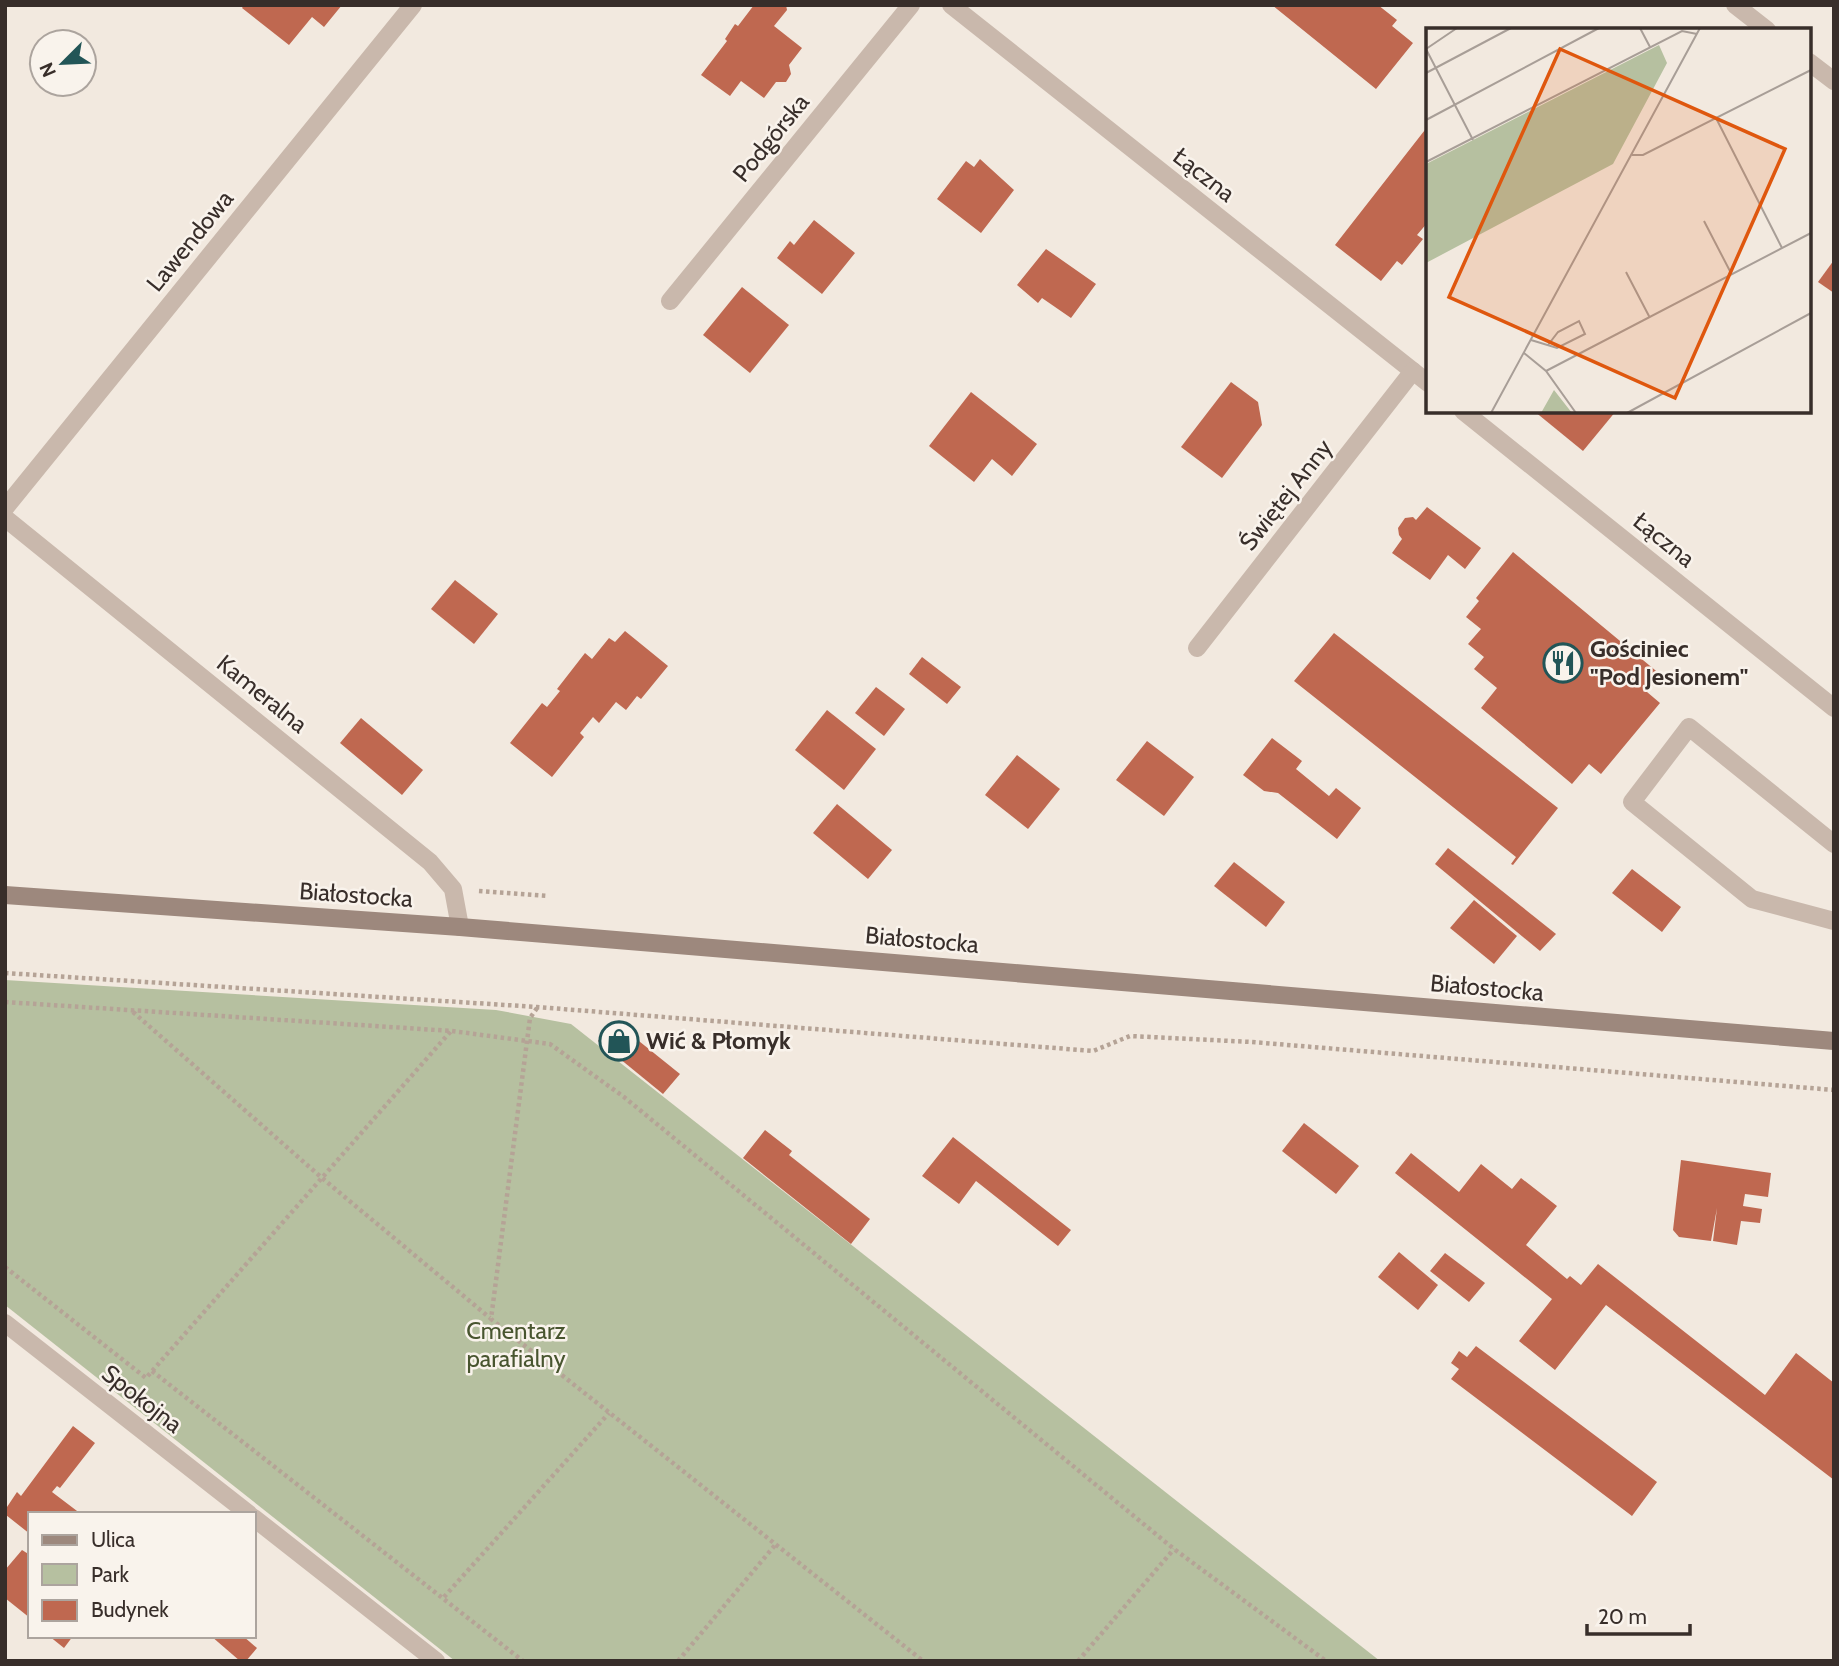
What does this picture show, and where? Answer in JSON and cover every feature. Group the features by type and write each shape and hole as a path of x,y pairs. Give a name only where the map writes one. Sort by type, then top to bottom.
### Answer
{"street":[{"name":"Lawendowa","path":"5,508 413,5"},
{"name":"Podgórska","path":"670,301 911,5"},
{"name":"Łączna","path":"951,5 1426,381"},
{"path":"1734,5 1764,28"},
{"path":"1811,64 1834,81"},
{"name":"Świętej Anny","path":"1197,648 1413,371"},
{"name":"Łączna","path":"1466,413 1834,708"},
{"name":"Kameralna","path":"5,518 430,862 453,889 460,927"},
{"path":"1834,844 1689,727 1632,802 1752,899 1834,921"},
{"name":"Białostocka","path":"5,895 460,927 1834,1041"},
{"name":"Spokojna","path":"5,1323 246,1512"},
{"path":"256,1520 436,1661"}],"path":[{"path":"453,889 548,896"},
{"path":"5,972 537,1007 1093,1051 1130,1036 1252,1042 1834,1090"},
{"path":"5,1002 452,1031 550,1044 624,1097 1174,1549 1326,1661"},
{"path":"491,1319 530,1018 537,1007"},
{"path":"131,1011 322,1178 491,1319 923,1661"},
{"path":"5,1267 146,1378 452,1031"},
{"path":"152,1371 523,1661"},
{"path":"444,1597 609,1412"},
{"path":"678,1661 776,1544"},
{"path":"1078,1661 1174,1549"}],"green space":[{"name":"Cmentarz parafialny","path":"5,980 496,1010 571,1024 1380,1661 455,1661 5,1305"}],"building":[{"path":"244,5 342,5 324,27 312,17 289,45 242,8"},
{"path":"754,5 786,5 787,10 774,26 802,48 789,65 791,74 786,82 776,82 764,98 741,81 730,96 701,75 727,41 725,39 735,24 738,26"},
{"path":"1272,5 1378,5 1397,20 1392,26 1413,43 1376,89"},
{"path":"1426,129 1426,224 1417,235 1423,239 1402,265 1397,261 1381,281 1335,245"},
{"path":"980,159 1014,190 981,233 937,199 966,161 974,167"},
{"path":"814,220 855,253 822,294 777,258 790,241 794,245"},
{"path":"1046,249 1096,284 1071,318 1042,298 1038,303 1017,285"},
{"path":"1834,260 1834,293 1818,282"},
{"path":"742,287 789,325 750,373 703,335"},
{"path":"1231,382 1258,402 1262,425 1222,478 1181,447"},
{"path":"971,392 1037,444 1012,476 992,459 974,482 929,446"},
{"path":"1536,413 1614,413 1583,451"},
{"path":"1427,507 1481,548 1465,569 1448,555 1430,580 1392,553 1402,539 1398,528 1405,518 1413,517 1416,520"},
{"name":"Gościniec \"Pod Jesionem\"","path":"1513,552 1661,675 1647,692 1660,703 1601,774 1589,764 1572,784 1481,708 1497,688 1474,669 1484,657 1468,644 1481,629 1466,617 1479,601 1476,598"},
{"path":"455,580 498,614 474,644 431,609"},
{"path":"625,631 668,666 641,699 637,696 626,710 616,702 599,723 593,717 580,733 584,737 552,777 510,743 542,703 547,707 560,691 557,689 585,653 592,659 609,638 615,642"},
{"path":"1334,633 1558,808 1513,865 1511,864 1516,857 1294,681"},
{"path":"922,657 961,687 947,704 909,674"},
{"path":"876,687 905,709 884,736 855,713"},
{"path":"827,710 876,749 844,790 795,750"},
{"path":"361,718 423,770 402,795 340,743"},
{"path":"1272,738 1302,761 1296,769 1329,796 1336,788 1361,808 1337,839 1278,793 1264,791 1243,775"},
{"path":"1147,741 1194,777 1164,816 1116,780"},
{"path":"1017,755 1060,789 1028,829 985,795"},
{"path":"837,804 892,850 868,879 813,833"},
{"path":"1448,848 1556,934 1540,951 1435,864"},
{"path":"1234,862 1285,902 1266,927 1214,886"},
{"path":"1632,869 1681,907 1662,932 1612,893"},
{"path":"1474,900 1517,936 1494,964 1450,928"},
{"path":"614,1021 680,1074 663,1094 598,1041"},
{"path":"1304,1123 1359,1166 1336,1194 1282,1151"},
{"path":"765,1130 792,1151 789,1155 870,1219 851,1244 743,1158"},
{"path":"953,1137 1071,1230 1058,1246 976,1181 959,1204 922,1176"},
{"path":"1411,1153 1459,1192 1481,1164 1512,1189 1521,1178 1557,1206 1526,1245 1567,1279 1570,1276 1581,1285 1598,1264 1765,1395 1796,1353 1834,1383 1834,1480 1606,1305 1555,1370 1519,1341 1552,1299 1395,1173"},
{"path":"1681,1160 1771,1173 1768,1197 1745,1194 1743,1206 1762,1209 1760,1223 1741,1221 1737,1245 1713,1241 1717,1208 1711,1241 1679,1237 1673,1230"},
{"path":"1399,1252 1438,1285 1418,1310 1378,1277"},
{"path":"1445,1253 1485,1283 1469,1302 1430,1271"},
{"path":"1476,1346 1657,1482 1632,1516 1451,1379 1459,1369 1451,1363 1459,1351 1467,1357"},
{"path":"73,1426 95,1443 60,1488 57,1486 52,1492 78,1512 28,1512 28,1532 6,1515 7,1507 17,1492 21,1496"},
{"path":"22,1550 28,1554 28,1616 5,1598 5,1570"},
{"path":"52,1638 72,1638 64,1648"},
{"path":"213,1638 245,1638 257,1648 246,1661 240,1661"}],"place":[{"name":"Gościniec \"Pod Jesionem\"","path":"1563,663"},
{"name":"Wić & Płomyk","path":"619,1041"}]}
